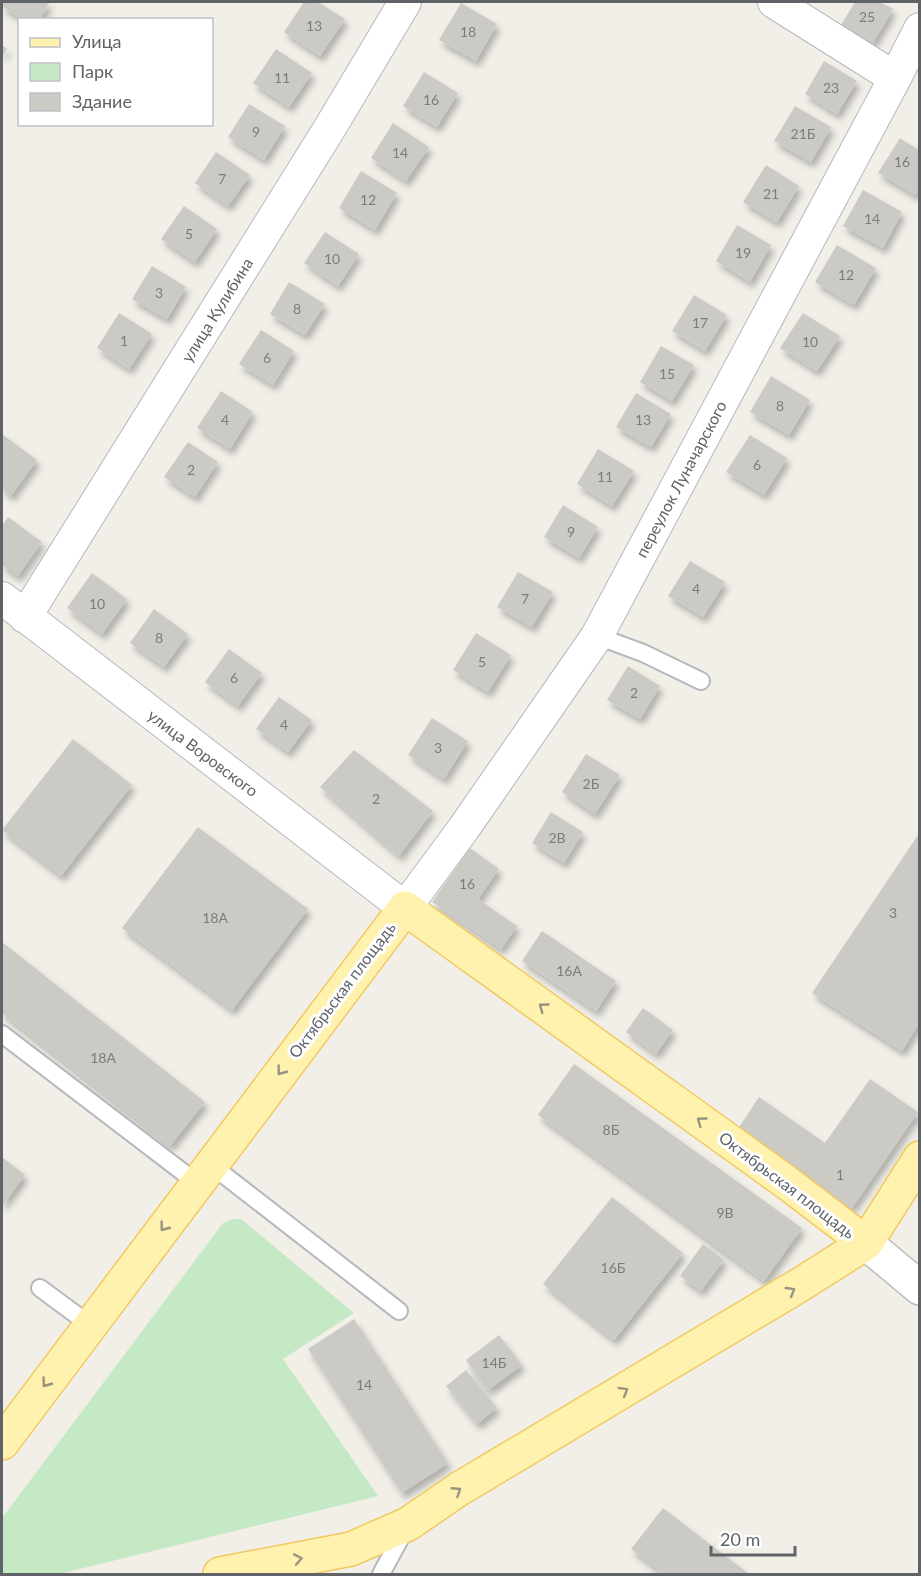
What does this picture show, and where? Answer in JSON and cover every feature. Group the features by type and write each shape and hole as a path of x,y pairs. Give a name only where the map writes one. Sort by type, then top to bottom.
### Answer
{"main road":[{"name":"Октябрьская площадь","path":"2,1443 405,908 866,1243 798,1287 459,1490 408,1524 351,1549 220,1575"},
{"path":"866,1243 920,1158"}],"street":[{"name":"улица Кулибина","path":"13,607 332,126 405,2"},
{"path":"774,2 895,78"},
{"name":"переулок Луначарского","path":"405,908 464,828 597,636 920,29"},
{"name":"улица Воровского","path":"13,607 405,908"},
{"name":"Октябрьская площадь","path":"866,1243 920,1288"}],"lane":[{"path":"597,636 643,653 701,681"},
{"path":"2,1034 399,1311"},
{"path":"40,1288 90,1325"},
{"path":"381,1575 408,1524"}],"green space":[{"path":"232,1219 241,1219 354,1313 283,1359 378,1496 59,1574 3,1574 2,1518 223,1223"}],"building":[{"path":"2,2 50,2 40,18 20,18 2,6"},
{"path":"304,2 318,2 345,19 320,56 284,32"},
{"path":"855,2 880,2 893,9 873,43 841,25"},
{"path":"461,3 497,24 476,61 439,40"},
{"path":"2,45 7,49 2,57"},
{"path":"276,49 312,73 289,107 253,83"},
{"path":"824,61 857,81 837,114 805,94"},
{"path":"424,72 458,93 437,127 403,106"},
{"path":"249,104 285,126 264,160 228,137"},
{"path":"795,106 831,127 811,162 774,141"},
{"path":"393,123 429,147 406,181 371,158"},
{"path":"900,138 920,151 920,188 915,195 878,173"},
{"path":"216,152 250,175 228,206 195,183"},
{"path":"766,165 799,186 777,222 743,202"},
{"path":"361,171 397,193 375,230 339,208"},
{"path":"863,190 902,212 883,248 843,226"},
{"path":"184,206 217,229 195,262 161,239"},
{"path":"737,225 771,245 750,282 716,261"},
{"path":"325,232 359,254 338,286 304,263"},
{"path":"837,245 876,268 854,305 815,282"},
{"path":"152,266 186,287 167,319 132,299"},
{"path":"289,282 325,304 305,335 270,314"},
{"path":"694,295 727,315 705,351 672,331"},
{"path":"119,313 152,334 129,369 97,348"},
{"path":"803,313 840,336 817,371 780,348"},
{"path":"261,330 294,351 273,385 239,364"},
{"path":"661,346 694,365 672,401 640,382"},
{"path":"771,376 810,400 789,435 750,412"},
{"path":"221,391 253,412 230,449 197,428"},
{"path":"636,393 671,414 651,447 616,427"},
{"path":"2,434 37,460 11,496 2,488"},
{"path":"750,435 787,458 764,495 726,472"},
{"path":"188,442 218,462 195,497 164,477"},
{"path":"598,449 634,471 612,506 577,484"},
{"path":"563,505 598,527 579,558 544,537"},
{"path":"8,517 42,542 18,576 2,565 2,526"},
{"path":"690,561 725,582 703,617 668,596"},
{"path":"518,572 553,592 532,627 497,607"},
{"path":"92,573 127,599 102,634 67,608"},
{"path":"154,609 188,634 164,667 130,643"},
{"path":"476,633 511,655 488,692 453,670"},
{"path":"229,649 262,673 238,706 205,682"},
{"path":"628,666 660,686 640,719 607,700"},
{"path":"279,697 312,720 288,752 256,729"},
{"path":"432,718 468,741 444,779 408,755"},
{"path":"73,739 132,785 61,876 2,830"},
{"path":"354,750 433,811 399,856 320,787"},
{"path":"586,754 620,775 595,814 562,792"},
{"path":"551,812 583,832 564,863 532,843"},
{"path":"198,827 308,909 232,1010 122,928"},
{"path":"920,832 920,1022 902,1051 812,993"},
{"path":"470,848 499,869 478,899 517,926 501,949 432,902"},
{"path":"542,931 616,981 596,1011 522,961"},
{"path":"2,942 205,1102 170,1146 2,1013"},
{"path":"643,1008 673,1030 656,1054 626,1032"},
{"path":"574,1064 802,1228 764,1281 538,1115"},
{"path":"870,1079 918,1112 852,1208 738,1129 759,1097 825,1143"},
{"path":"2,1157 25,1175 2,1206"},
{"path":"612,1197 683,1253 614,1340 543,1284"},
{"path":"703,1244 724,1260 701,1291 680,1276"},
{"path":"354,1319 448,1463 402,1493 308,1349"},
{"path":"499,1335 522,1365 488,1390 466,1360"},
{"path":"466,1370 497,1408 477,1424 446,1386"},
{"path":"663,1508 749,1574 664,1574 631,1549"}]}
